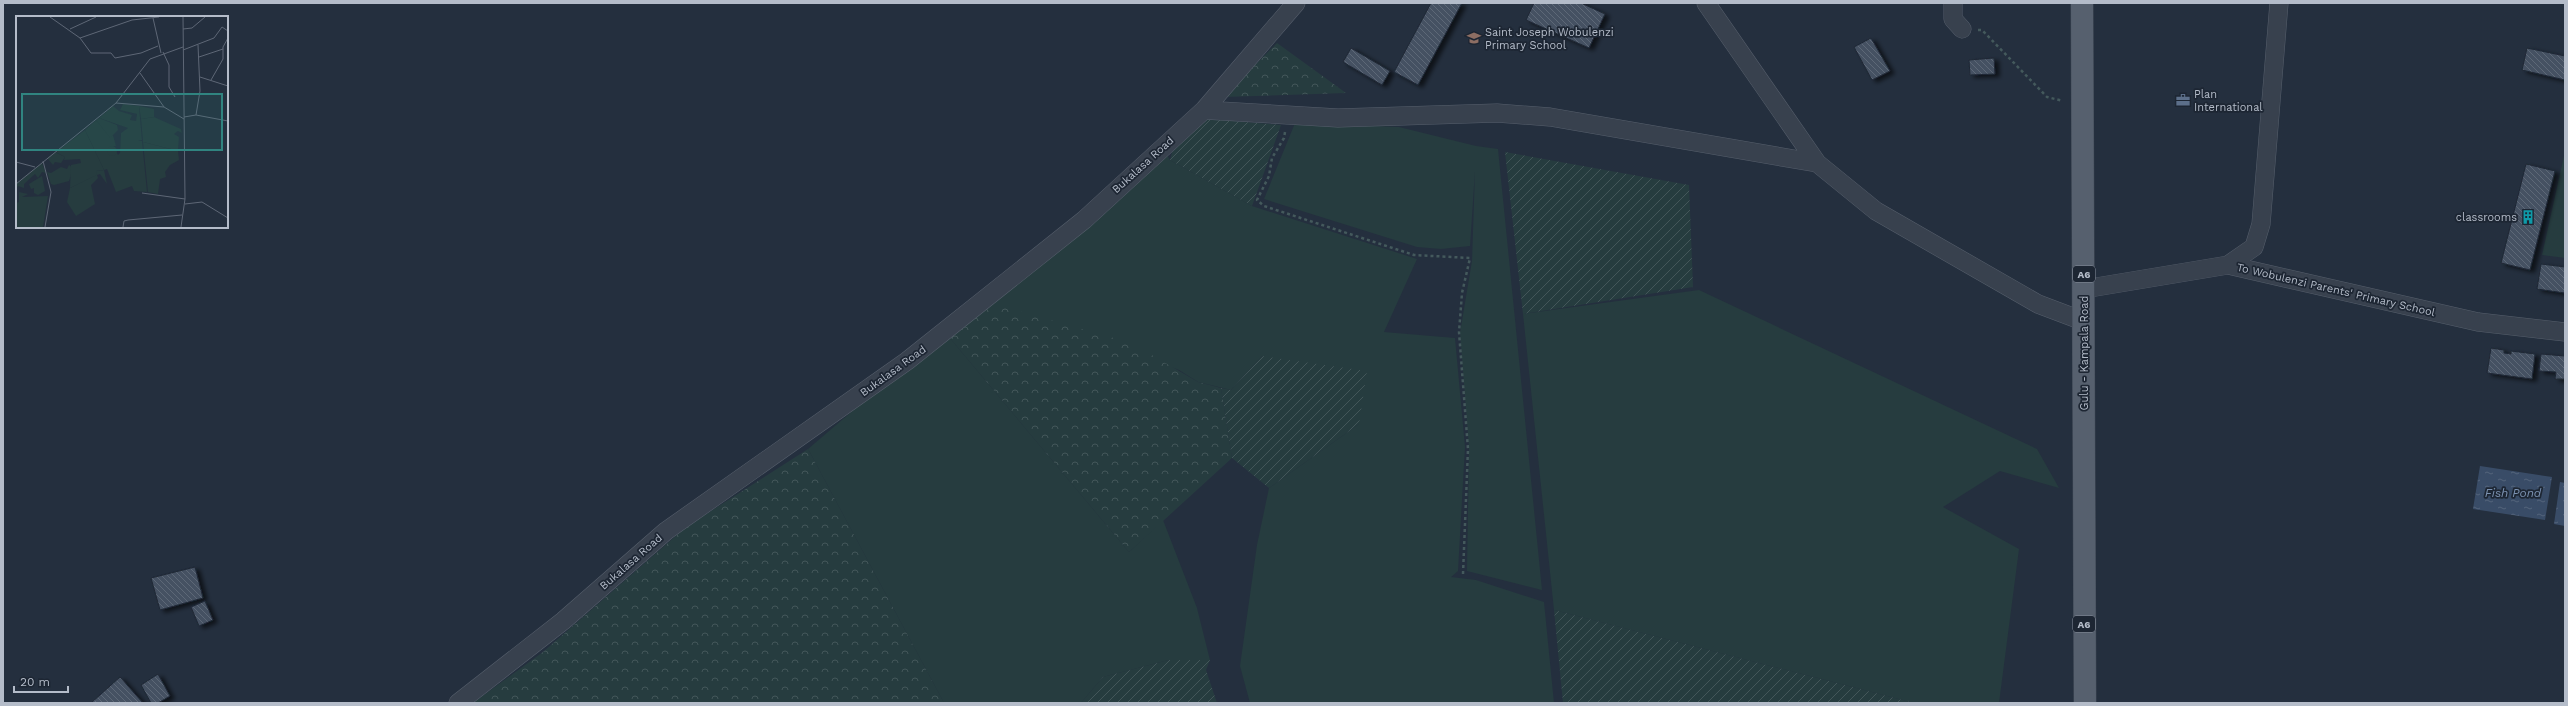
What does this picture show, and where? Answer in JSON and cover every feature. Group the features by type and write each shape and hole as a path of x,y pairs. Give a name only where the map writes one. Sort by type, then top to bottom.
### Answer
{"main road":[{"name":"Gulu - Kampala Road","path":"2082,3 2085,703"}],"street":[{"name":"Bukalasa Road","path":"458,703 562,622 666,531 946,332 1084,220 1204,110 1296,3"},
{"path":"1706,3 1817,163 1876,211 2038,304 2083,321"},
{"path":"1953,3 1953,19 1962,29"},
{"path":"2228,265 2254,247 2261,224 2279,3"},
{"path":"1204,110 1338,118 1497,113 1550,117 1817,163"},
{"name":"To Wobulenzi Parents' Primary School","path":"2084,289 2228,265 2478,322 2565,332"}],"path":[{"path":"1962,29 1982,30 2047,97 2069,102"},
{"path":"1287,116 1284,138 1272,158 1268,176 1257,200 1259,203 1414,255 1470,258 1462,293 1459,332 1468,449 1463,574"}],"green space":[{"path":"1277,43 1346,93 1223,97"},
{"path":"1195,118 1281,125 1252,206 1170,160 1177,134"},
{"path":"1295,123 1399,127 1476,146 1498,149 1542,590 1467,571 1469,448 1460,333 1472,261 1475,171 1470,246 1441,249 1417,247 1264,199"},
{"path":"1164,150 1170,160 1252,206 1417,259 1384,332 1455,338 1465,447 1458,571 1451,577 1476,580 1544,602 1554,703 1250,703 1240,666 1257,545 1269,488 1359,424 1262,356 1231,390 1198,382 1179,370 987,302"},
{"path":"2565,151 2565,258 2542,255"},
{"path":"1505,152 1689,185 1693,287 1523,314"},
{"path":"1699,290 2037,449 2059,488 2000,471 1943,507 2019,549 1999,703 1914,703 1554,610 1523,314"},
{"path":"987,302 1131,343 1198,382 1221,388 1232,458 1129,552 945,332"},
{"path":"945,332 1129,552 1163,520 1197,608 1210,660 1169,660 1103,677 1081,703 944,703 808,449"},
{"path":"1262,356 1367,371 1359,424 1269,488 1232,458 1221,388 1231,390"},
{"path":"808,449 944,703 473,703 543,652 686,527"},
{"path":"1554,610 1914,703 1563,703"},
{"path":"1169,660 1210,660 1206,670 1217,703 1081,703 1103,677"}],"water":[{"name":"Fish Pond","path":"2480,466 2552,477 2545,520 2473,509"},
{"name":"Fish Pond","path":"2560,482 2565,483 2565,526 2554,524"}],"building":[{"path":"1431,3 1462,3 1418,85 1394,72"},
{"path":"1534,3 1581,3 1605,14 1589,48 1526,20"},
{"path":"1871,38 1890,71 1872,80 1854,47"},
{"path":"1351,48 1390,71 1382,85 1343,62"},
{"path":"2527,48 2565,56 2565,80 2522,70"},
{"path":"1994,58 1995,74 1970,75 1969,60"},
{"name":"classrooms","path":"2526,164 2555,171 2530,270 2501,263"},
{"path":"2541,264 2565,267 2565,293 2537,289"},
{"path":"2491,348 2504,350 2504,353 2511,354 2511,351 2535,354 2532,379 2487,373"},
{"path":"2541,354 2565,356 2565,379 2555,379 2556,372 2539,371"},
{"path":"195,567 203,598 160,610 151,578"},
{"path":"205,601 213,620 199,626 191,607"},
{"path":"158,674 170,696 158,703 151,703 141,685"},
{"path":"120,677 143,703 91,703"}],"place":[{"name":"Saint Joseph Wobulenzi Primary School","path":"1474,38"},
{"name":"Plan International","path":"2183,100"},
{"name":"classrooms","path":"2528,217"}]}
